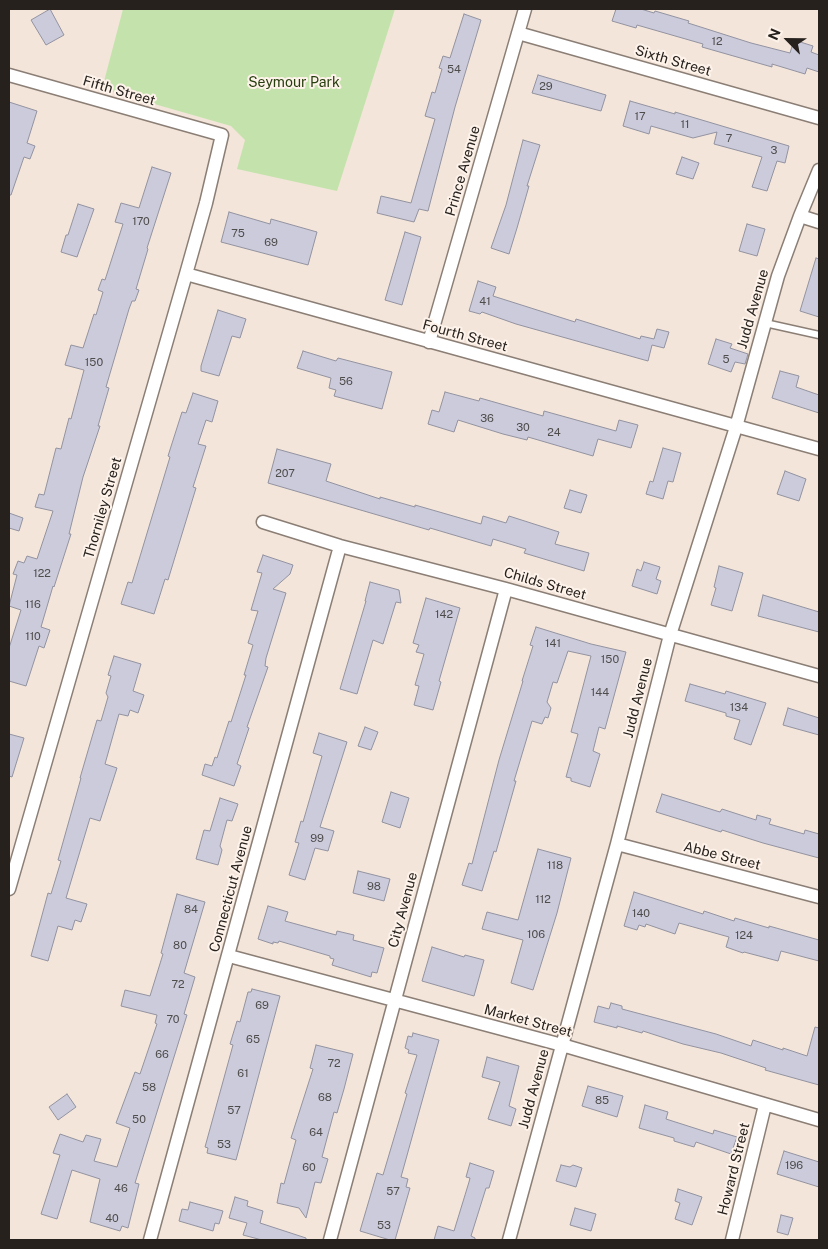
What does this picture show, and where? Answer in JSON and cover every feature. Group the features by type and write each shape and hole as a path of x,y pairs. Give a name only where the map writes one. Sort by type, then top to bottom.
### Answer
{"street":[{"name":"Prince Avenue","path":"429,342 525,9"},
{"name":"Sixth Street","path":"518,33 819,118"},
{"name":"Fifth Street","path":"9,75 222,135"},
{"name":"Thorniley Street","path":"9,889 186,274 206,203 222,135"},
{"name":"Judd Avenue","path":"509,1240 617,844 670,635 736,427 778,276 819,170"},
{"path":"800,216 819,222"},
{"name":"Fourth Street","path":"186,274 819,449"},
{"name":"Childs Street","path":"263,522 340,546 506,589 819,676"},
{"name":"Connecticut Avenue","path":"150,1240 340,546"},
{"name":"City Avenue","path":"330,1240 506,589"},
{"name":"Abbe Street","path":"617,844 819,896"},
{"name":"Market Street","path":"229,956 562,1045 819,1120"},
{"name":"Howard Street","path":"732,1240 765,1105"}],"lane":[{"path":"765,322 819,335"}],"green space":[{"name":"Seymour Park","path":"123,9 395,9 337,191 237,169 245,140 231,126 102,89"}],"building":[{"path":"50,9 64,35 46,45 31,20"},
{"path":"616,9 641,9 654,13 655,11 751,43 790,53 794,40 813,46 811,52 819,55 819,72 807,68 805,74 772,64 772,67 702,47 703,44 637,25 636,28 612,21"},
{"path":"464,14 481,20 455,107 428,211 419,209 414,222 377,213 381,196 411,203 435,119 425,116 432,92 435,93 442,69 439,68 443,56 450,58"},
{"path":"538,75 606,95 601,111 532,93"},
{"path":"630,101 675,114 675,112 789,146 785,163 777,161 767,191 752,187 762,157 714,144 717,132 693,138 651,126 649,134 623,126"},
{"path":"9,102 37,111 27,143 35,146 30,159 24,157 11,195 9,195"},
{"path":"523,140 540,145 509,254 491,248 506,205"},
{"path":"682,157 699,163 693,179 676,174"},
{"path":"152,167 171,173 147,248 136,289 139,290 135,301 132,301 129,309 106,387 109,388 98,426 100,426 83,477 69,534 71,534 41,627 50,630 44,648 39,646 26,686 9,681 9,648 21,610 9,606 17,575 13,574 18,561 24,563 27,556 37,559 53,511 35,507 39,494 44,495 56,448 61,449 84,370 65,365 71,345 83,348 94,314 96,315 103,292 98,290 102,279 105,280 123,224 115,222 121,203 139,208"},
{"path":"78,204 94,209 77,257 61,252"},
{"path":"229,212 270,224 271,219 317,232 308,265 221,242"},
{"path":"747,224 765,229 757,256 739,251"},
{"path":"405,232 421,237 402,305 385,300"},
{"path":"816,258 819,259 819,317 800,311"},
{"path":"478,281 496,287 493,296 575,322 576,319 640,339 641,336 654,339 657,329 669,332 664,348 652,345 648,361 516,324 482,312 480,314 469,311"},
{"path":"218,310 246,319 240,338 232,336 219,376 201,371"},
{"path":"716,339 732,344 730,348 748,354 745,364 735,362 731,372 708,364"},
{"path":"303,351 336,361 338,358 392,372 382,409 334,396 336,390 329,388 331,378 297,368"},
{"path":"780,371 799,376 796,387 819,395 819,413 772,398"},
{"path":"445,392 479,401 480,398 543,416 544,411 616,431 619,420 638,425 631,448 598,439 593,456 528,437 527,440 503,434 458,420 454,432 428,424 432,410 439,412"},
{"path":"193,393 218,401 212,422 206,420 198,444 206,446 193,487 196,488 168,580 165,579 154,614 121,604 128,582 132,583 182,412 186,413"},
{"path":"663,448 681,453 673,482 668,481 663,499 646,494 650,481 653,482"},
{"path":"277,449 331,464 326,481 380,499 380,497 415,507 415,505 481,524 483,516 506,523 509,516 559,532 555,544 589,553 584,571 524,553 526,549 493,539 491,546 268,483"},
{"path":"785,471 806,479 799,501 777,494"},
{"path":"570,490 587,495 581,513 564,508"},
{"path":"9,513 23,518 19,531 9,528"},
{"path":"263,555 293,565 290,574 273,589 286,593 266,658 265,666 268,667 247,727 249,728 237,764 241,766 234,786 202,775 205,764 212,766 215,757 217,758 246,675 244,675 253,645 248,643 258,611 251,610 262,573 257,572"},
{"path":"644,562 660,567 656,579 661,581 657,594 632,586 637,569 641,571"},
{"path":"719,566 743,573 732,611 711,605"},
{"path":"370,582 399,590 401,603 396,602 383,644 373,640 357,694 340,689"},
{"path":"763,595 819,612 819,632 758,616"},
{"path":"426,598 460,608 439,681 441,682 433,710 414,705 419,686 415,685 424,654 416,652 419,645 413,643"},
{"path":"536,627 591,644 626,652 605,729 599,727 593,751 600,754 590,787 571,781 571,778 566,777 578,734 571,732 591,656 568,651 557,683 553,682 547,702 551,708 548,718 545,717 542,724 532,721 496,852 494,851 482,891 462,885 469,863 472,864 499,760 533,646 530,645"},
{"path":"114,656 141,664 133,691 144,695 138,713 130,710 128,716 119,714 105,764 117,768 100,821 90,818 66,898 87,904 81,922 75,920 72,930 58,926 48,961 31,956 48,893 51,894 61,861 58,860 97,720 101,721 108,697 106,693 111,676 108,675"},
{"path":"690,684 725,694 726,691 766,703 751,745 734,739 740,720 726,716 726,713 685,701"},
{"path":"788,708 819,718 819,735 783,725"},
{"path":"365,727 378,732 371,750 358,746"},
{"path":"319,733 347,742 320,827 334,831 328,851 315,848 305,880 289,875 299,843 295,842 301,821 303,822 322,756 313,753"},
{"path":"9,734 24,738 12,777 9,776"},
{"path":"391,792 409,798 400,828 382,822"},
{"path":"662,794 720,812 722,809 756,820 757,815 771,819 769,824 804,834 805,830 819,834 819,858 722,830 721,832 656,812"},
{"path":"220,798 238,804 232,821 227,820 220,846 222,850 218,865 196,859 204,830 210,831"},
{"path":"538,849 571,858 557,913 533,990 511,983 523,940 482,929 487,912 518,920"},
{"path":"358,871 390,879 384,901 353,893"},
{"path":"634,892 703,914 704,911 734,921 735,918 819,940 819,961 781,951 778,961 743,953 726,947 729,937 679,923 675,934 646,924 645,927 639,925 637,930 624,926"},
{"path":"177,894 205,902 184,973 195,977 184,1014 187,1015 135,1183 139,1184 128,1228 122,1226 120,1231 90,1222 100,1179 72,1170 57,1219 41,1214 60,1155 53,1153 60,1134 83,1142 86,1135 101,1139 94,1161 117,1167 130,1128 116,1123 135,1072 140,1074 157,1024 155,1023 157,1015 121,1006 125,990 150,996 163,954 161,953"},
{"path":"268,906 288,912 285,921 336,935 337,931 354,935 353,940 384,948 377,973 372,972 371,977 332,965 334,959 330,958 330,956 279,941 278,943 273,942 273,944 258,939"},
{"path":"432,947 464,957 465,955 484,960 474,996 422,981"},
{"path":"252,989 280,996 236,1160 207,1153 208,1148 205,1147 233,1045 230,1044 237,1021 240,1022 248,992 251,992"},
{"path":"611,1003 622,1006 622,1009 716,1034 751,1046 753,1040 807,1056 815,1027 819,1028 819,1085 765,1070 766,1068 721,1053 683,1044 643,1031 642,1033 594,1022 598,1006 609,1009"},
{"path":"413,1033 439,1040 401,1177 408,1179 406,1187 410,1188 395,1240 390,1240 360,1231 377,1173 383,1175 407,1094 405,1093 417,1055 408,1053 409,1050 405,1048 408,1036 412,1037"},
{"path":"316,1045 353,1054 337,1113 334,1112 322,1157 328,1159 321,1183 315,1182 306,1218 299,1208 277,1203 281,1183 284,1184 296,1140 291,1138 313,1069 310,1068"},
{"path":"487,1057 519,1066 509,1106 516,1109 511,1126 488,1119 500,1082 482,1077"},
{"path":"588,1086 623,1096 617,1117 582,1106"},
{"path":"67,1094 76,1107 58,1120 49,1107"},
{"path":"645,1105 668,1112 666,1119 713,1134 714,1130 737,1137 731,1154 696,1142 694,1147 674,1141 674,1138 639,1128"},
{"path":"784,1151 819,1162 819,1187 777,1174"},
{"path":"470,1163 494,1171 489,1188 486,1188 471,1236 475,1240 434,1240 438,1226 454,1231 470,1178 466,1177"},
{"path":"561,1165 570,1167 573,1165 582,1168 576,1187 556,1181"},
{"path":"678,1189 702,1197 692,1225 675,1219 680,1203 675,1201"},
{"path":"235,1197 248,1201 247,1206 263,1211 260,1223 306,1238 306,1240 262,1240 243,1235 247,1223 229,1218"},
{"path":"190,1202 223,1211 219,1224 215,1223 213,1231 179,1221 182,1209 188,1210"},
{"path":"575,1208 596,1214 591,1231 570,1225"},
{"path":"781,1215 793,1218 788,1235 777,1232"}]}
